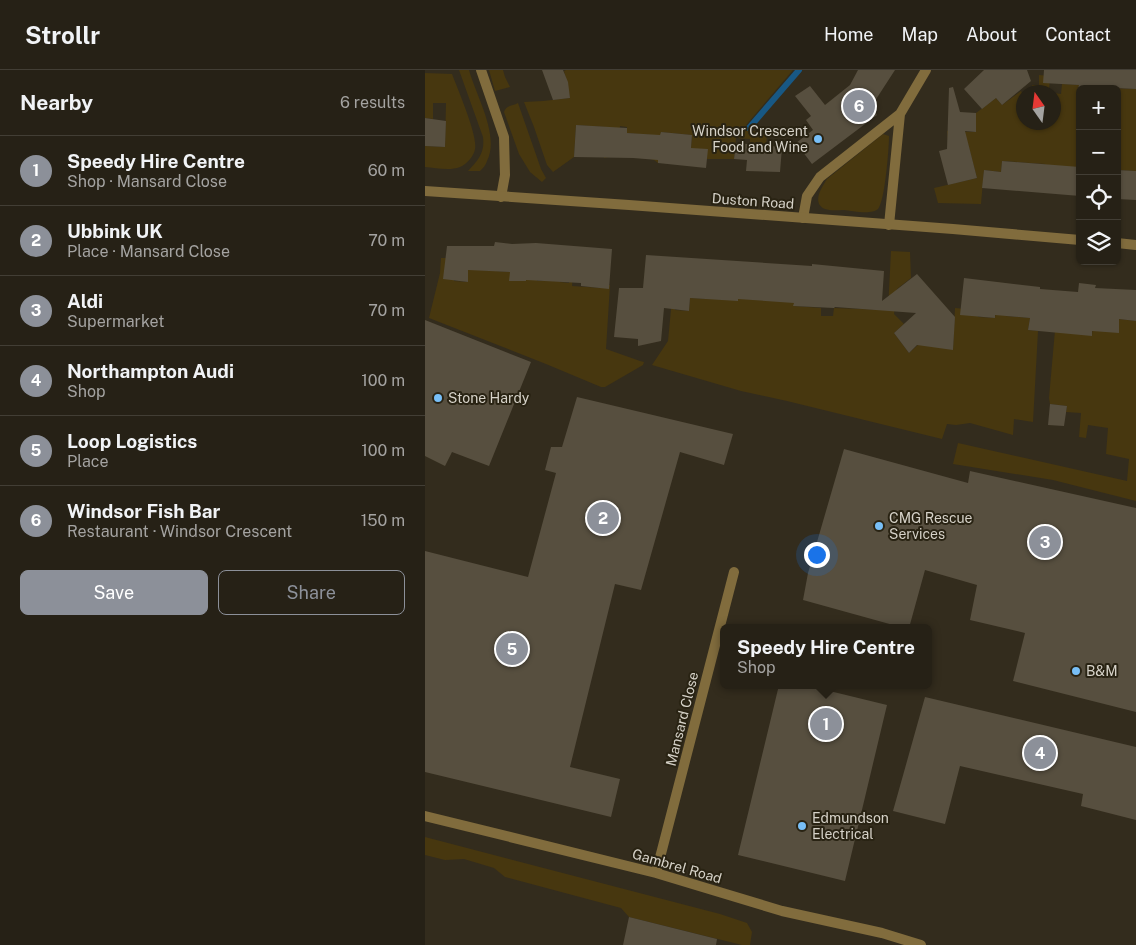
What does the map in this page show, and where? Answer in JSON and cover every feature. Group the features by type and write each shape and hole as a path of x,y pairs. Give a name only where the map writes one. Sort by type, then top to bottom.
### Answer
{"street":[{"path":"481,70 504,137 505,175 501,197"},
{"path":"803,218 807,196 820,176 900,114 926,70"},
{"path":"889,225 900,114"},
{"name":"Duston Road","path":"425,191 953,228 1076,240"},
{"path":"1121,243 1136,244"},
{"name":"Mansard Close","path":"721,624 734,572"},
{"name":"Mansard Close","path":"656,873 720,626"},
{"name":"Gambrel Road","path":"425,816 656,873 781,911 882,932 921,945"}],"shaded area":[{"path":"459,70 469,70 489,128 491,139 490,151 486,164 480,171 468,171 478,160 482,152 483,137"},
{"path":"489,70 503,70 510,87 495,91"},
{"path":"793,70 746,125 753,131 767,135 766,146 750,145 750,139 736,138 734,159 707,159 691,148 692,135 661,132 658,163 650,159 651,135 627,133 627,127 620,126 617,157 604,158 605,127 576,125 574,157 553,172 547,165 524,102 570,98 564,71"},
{"path":"425,73 452,74 463,101 474,134 475,149 470,160 460,167 447,169 425,167 425,146 445,147 446,103 433,103 433,119 425,118"},
{"path":"1039,75 1050,76 1049,85 1039,85"},
{"path":"1062,84 1079,85 1076,85 1076,168 1044,177 1045,164 1002,161 1001,172 984,170 981,204 938,203 934,188 977,178 968,144 949,148 947,131 976,132 976,113 996,98 1002,105 1016,95 1016,130 1061,130"},
{"path":"1121,88 1136,89 1136,171 1121,170"},
{"path":"518,103 541,169 546,178 542,182 530,172 519,154 504,112 508,107"},
{"path":"883,134 889,136 888,151 885,186 878,209 871,212 862,212 829,210 821,206 818,199 827,179"},
{"path":"891,251 910,252 911,278 897,289 894,314 904,324 894,333 909,353 939,326 953,350 955,308 977,310 978,317 995,318 998,282 1007,284 1006,316 1030,318 1028,330 1038,331 1033,422 1014,419 1013,435 970,423 947,424 942,439 741,391 652,365 668,341 674,278 675,310 689,311 690,298 709,299 710,291 739,279 795,292 794,306 821,308 821,316 833,316 834,308 888,310"},
{"path":"441,258 446,258 455,267 454,281 467,282 468,269 510,272 510,281 526,281 527,264 538,266 537,281 546,281 561,273 560,282 569,283 569,260 574,261 572,286 601,288 601,284 610,285 606,349 644,362 643,365 605,387 601,387 429,318 440,273"},
{"path":"1095,288 1119,333 1119,319 1136,321 1136,501 1053,480 953,464 958,443 1127,481 1129,459 1106,454 1108,428 1088,425 1086,438 1079,437 1081,413 1066,412 1067,406 1050,404 1049,398 1056,319 1092,336"},
{"path":"425,837 720,914 747,923 752,932 750,945 742,945 629,917 621,908 505,877 494,868 464,859 445,860 425,855"}],"building":[{"path":"542,70 563,70 568,82 570,98 553,100"},
{"path":"858,70 895,70 871,107 877,115 812,164 796,143 813,130 806,120 811,116 795,96 810,86 825,105 850,85"},
{"path":"984,70 1027,70 1031,81 1026,85 1016,85 1016,93 1002,105 996,98 982,109 964,89"},
{"path":"1044,70 1136,70 1136,89 1121,88 1121,85 1043,83"},
{"path":"953,87 960,112 976,113 976,132 965,131 977,178 948,185 939,151 947,149 949,88"},
{"path":"425,118 446,121 445,147 425,146"},
{"path":"576,125 627,128 627,133 660,135 661,132 692,135 691,148 708,149 706,168 658,163 658,160 574,157"},
{"path":"736,143 782,147 780,172 746,171 747,160 734,159"},
{"path":"1002,161 1076,167 1076,196 982,188 984,170 1001,172"},
{"path":"1121,170 1136,171 1136,200 1121,199"},
{"path":"495,242 612,249 609,289 581,286 581,283 509,281 510,272 468,270 468,282 443,279 447,246 494,246"},
{"path":"646,255 812,266 812,264 884,271 882,301 917,274 955,317 953,350 917,345 909,353 894,333 916,313 793,306 794,303 738,299 738,301 690,298 689,311 664,308 661,341 638,346 638,339 614,337 619,288 643,288"},
{"path":"964,278 1040,287 1040,289 1078,292 1079,283 1096,285 1095,288 1136,290 1136,321 1119,319 1119,333 1092,331 1092,336 1028,330 1030,318 960,315"},
{"path":"425,320 531,362 489,466 452,452 445,466 425,456"},
{"path":"577,397 733,434 724,465 680,452 641,590 615,584 570,767 620,779 611,817 425,772 425,551 528,577 556,473 545,470 551,447 562,447"},
{"path":"1050,404 1067,406 1064,426 1048,425"},
{"path":"844,449 968,483 970,471 1136,508 1136,712 1013,681 1025,633 970,620 977,585 925,570 910,624 890,624 803,600 808,573"},
{"name":"Edmundson Electrical","path":"778,689 821,689 887,705 845,881 738,855"},
{"path":"925,697 1136,747 1136,820 1081,806 1083,794 960,766 945,824 893,811"},
{"path":"629,917 717,939 716,945 623,945"}],"waterway":[{"path":"749,128 799,70"}],"place":[{"name":"Windsor Fish Bar","path":"859,106"},
{"name":"Windsor Crescent Food and Wine","path":"818,139"},
{"name":"Stone Hardy","path":"438,398"},
{"name":"Ubbink UK","path":"603,518"},
{"name":"CMG Rescue Services","path":"879,526"},
{"name":"Aldi","path":"1045,542"},
{"name":"Loop Logistics","path":"512,649"},
{"name":"B&M","path":"1076,671"},
{"name":"Speedy Hire Centre","path":"826,724"},
{"name":"Northampton Audi","path":"1040,753"},
{"name":"Edmundson Electrical","path":"802,826"}]}
